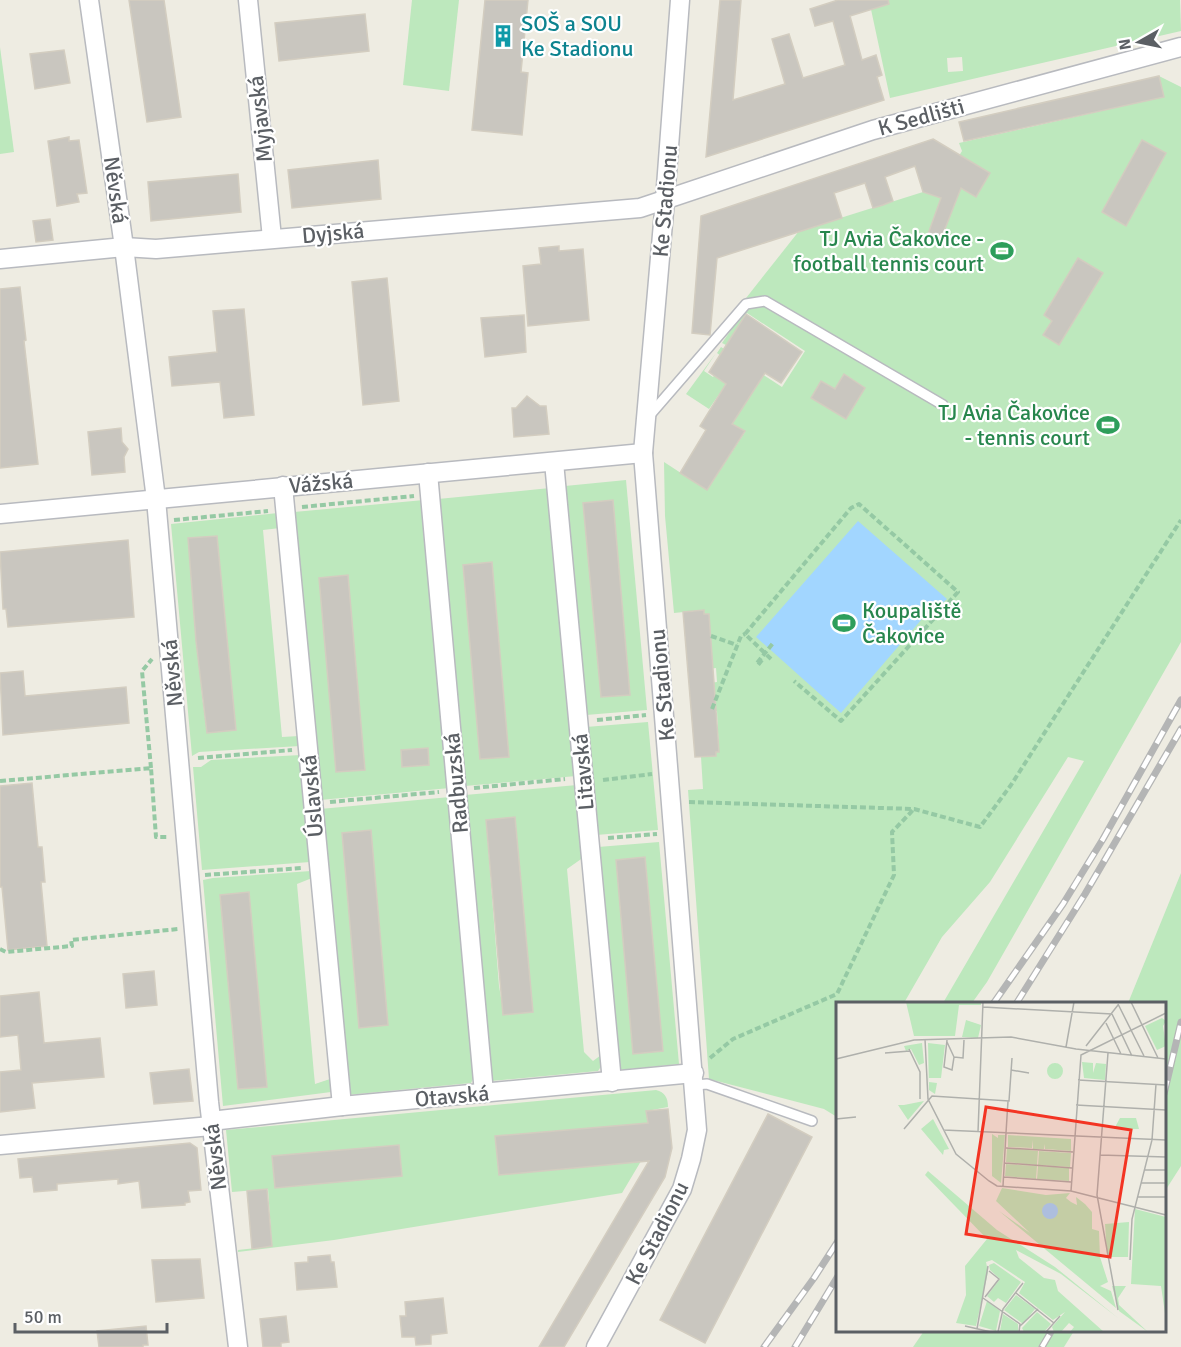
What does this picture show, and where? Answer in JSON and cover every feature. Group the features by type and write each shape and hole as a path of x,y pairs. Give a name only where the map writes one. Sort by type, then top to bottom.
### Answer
{"street":[{"name":"Něvská","path":"88,0 124,247 156,499 211,1123 238,1347"},
{"name":"Myjavská","path":"248,0 272,238"},
{"name":"Ke Stadionu","path":"596,1347 682,1189 697,1130 698,1073 643,453 680,0"},
{"name":"K Sedlišti","path":"665,200 873,130 1181,47"},
{"name":"Dyjská","path":"0,259 124,247 156,249 640,208 665,200"},
{"name":"Vážská","path":"0,514 643,453"},
{"name":"Litavská","path":"554,462 612,1082"},
{"name":"Radbuzská","path":"428,472 484,1093"},
{"name":"Úslavská","path":"283,486 342,1106"},
{"name":"Otavská","path":"0,1145 211,1123 342,1106 698,1073"}],"lane":[{"path":"646,420 746,304 765,301 943,405"},
{"path":"698,1073 707,1084 812,1121"}],"path":[{"path":"158,523 430,494"},
{"path":"712,709 741,636 851,507 859,504 958,592 841,722 794,681"},
{"path":"685,802 914,809 980,827 1011,785 1181,520"},
{"path":"745,634 771,659"},
{"path":"711,636 737,645"},
{"path":"762,660 758,665 757,663 774,642"},
{"path":"0,781 148,768 142,671 155,655"},
{"path":"717,675 725,674"},
{"path":"578,722 650,714 649,706"},
{"path":"179,760 308,749"},
{"path":"584,782 655,774"},
{"path":"698,1073 732,1040 837,994 894,875 892,832 914,809"},
{"path":"589,840 660,834"},
{"path":"189,876 319,867"},
{"path":"0,949 6,952 72,946 71,940 159,931"}],"green space":[{"path":"412,0 459,0 449,91 403,85"},
{"path":"869,0 1180,0 1181,31 890,98","holes":["962,57 963,71 948,72 947,58"]},
{"path":"0,47 14,152 0,154"},
{"path":"1159,76 1181,87 1181,642 987,982 973,1002 944,1002 1084,761 1068,757 990,882 942,937 905,1002 836,1002 836,1116 824,1109 709,1079 688,790 703,789 701,757 716,756 716,752 719,751 717,711 712,711 710,683 717,682 716,668 709,669 711,639 709,614 704,614 703,610 674,613 665,516 664,462 707,490 745,432 732,424 759,382 737,368 709,409 686,394 716,353 704,371 713,377 726,360 717,353 721,347 782,387 805,351 747,313 726,345 722,343 744,311 739,307 799,231 923,192 941,198 938,206 954,164 962,151 959,143 1163,97"},
{"path":"626,480 647,710 586,715 565,486","holes":["613,500 630,694 602,697 584,503"]},
{"path":"550,488 576,776 465,786 438,499","holes":["492,562 509,756 480,759 463,565"]},
{"path":"424,500 450,788 320,800 294,512","holes":["348,575 364,770 337,772 319,578","401,750 403,750 429,765 402,767"]},
{"path":"278,513 280,528 263,530 282,737 299,736 300,746 199,752 192,756 171,524","holes":["217,536 236,730 207,733 188,539"]},
{"path":"648,722 658,830 596,835 586,727"},
{"path":"301,755 310,862 202,870 193,767 201,767 211,760"},
{"path":"577,785 584,857 567,869 584,1052 593,1061 601,1055 602,1065 598,1071 491,1081 465,795","holes":["515,817 533,1012 504,1015 499,986 486,820"]},
{"path":"450,797 474,1068 471,1083 347,1095 320,809","holes":["370,830 388,1025 360,1028 342,833"]},
{"path":"659,842 679,1064 618,1070 598,847","holes":["645,857 663,1051 634,1054 616,860"]},
{"path":"311,871 312,878 297,884 314,1074 315,1084 330,1079 331,1092 223,1106 203,880","holes":["220,895 266,1087 238,1089"]},
{"path":"1181,873 1181,1166 1166,1189 1166,1002 1128,1002"},
{"path":"656,1090 664,1094 668,1104 668,1107 647,1111 650,1146 622,1193 334,1240 238,1252 238,1250 272,1246 268,1189 232,1192 226,1130","holes":["628,1125 499,1175 496,1136","399,1145 402,1176 273,1156"]},
{"path":"923,1332 1073,1332 1064,1347 913,1347"}],"water":[{"name":"Koupaliště Čakovice","path":"858,521 947,599 937,608 934,605 841,713 756,637"}],"building":[{"path":"129,0 164,0 181,117 147,122"},
{"name":"SOŠ a SOU Ke Stadionu","path":"485,0 528,0 521,72 528,73 522,135 472,130"},
{"path":"720,0 741,0 733,100 785,84 772,39 789,34 803,78 845,65 833,21 815,26 810,9 838,0 888,0 889,4 850,16 862,60 876,55 882,75 877,77 884,100 706,157"},
{"path":"365,14 369,51 279,61 275,23"},
{"path":"64,50 70,83 35,89 30,54"},
{"path":"1159,76 1164,97 964,141 959,122"},
{"path":"69,137 69,141 79,140 87,193 77,194 79,202 57,206 48,141"},
{"path":"933,139 990,173 976,197 961,188 941,239 928,234 941,198 923,192 915,166 885,177 893,201 883,205 873,208 865,183 834,193 842,218 717,258 710,335 692,333 701,216"},
{"path":"1142,140 1166,153 1126,226 1102,212"},
{"path":"378,160 381,199 292,208 288,170"},
{"path":"238,174 241,212 151,221 148,182"},
{"path":"50,219 53,240 36,242 33,221"},
{"path":"559,246 559,251 583,249 589,320 528,326 523,266 541,264 539,248"},
{"path":"1078,258 1103,273 1059,345 1043,335 1052,321 1044,315"},
{"path":"387,278 399,401 363,405 352,282"},
{"path":"20,287 38,464 0,468 0,289"},
{"path":"244,309 254,415 224,418 220,382 172,386 169,357 217,352 213,311"},
{"path":"746,314 802,352 781,383 765,373 732,424 745,431 707,490 680,473 706,430 700,426 726,384 709,372"},
{"path":"524,315 526,352 485,357 481,318"},
{"path":"844,374 865,388 846,419 811,398 821,381 835,389"},
{"path":"527,396 540,406 546,406 549,434 514,437 512,408 516,408"},
{"path":"121,428 122,442 128,449 124,457 125,472 92,475 88,432"},
{"path":"613,500 630,695 601,697 583,503"},
{"path":"217,536 236,730 207,733 196,641 188,538"},
{"path":"128,540 134,617 8,627 6,609 3,609 0,552"},
{"path":"492,562 509,757 480,759 463,565"},
{"path":"348,575 365,770 336,772 319,578"},
{"path":"704,610 704,614 709,614 719,752 716,752 716,756 695,757 683,612"},
{"path":"23,671 25,696 126,687 129,723 3,735 0,673"},
{"path":"428,748 429,765 402,767 401,750"},
{"path":"32,783 38,847 42,847 45,882 41,882 47,946 8,950 2,887 0,887 0,786"},
{"path":"515,817 533,1012 503,1015 486,820"},
{"path":"371,830 388,1025 359,1028 342,833"},
{"path":"645,857 663,1051 633,1054 616,860"},
{"path":"249,892 267,1087 238,1089 220,895"},
{"path":"154,971 157,1005 126,1008 123,974"},
{"path":"39,992 44,1043 100,1038 104,1077 32,1083 35,1108 0,1112 0,1072 21,1070 18,1035 0,1037 0,996"},
{"path":"189,1069 193,1101 154,1104 150,1073"},
{"path":"668,1109 672,1148 665,1177 564,1347 539,1347 649,1161 499,1175 495,1136 648,1123 646,1111"},
{"path":"768,1114 812,1137 705,1343 660,1320"},
{"path":"190,1143 197,1148 201,1190 188,1191 190,1202 185,1205 142,1208 139,1181 118,1184 118,1179 57,1184 57,1190 34,1192 32,1177 20,1178 18,1159"},
{"path":"399,1145 402,1176 275,1188 272,1156"},
{"path":"267,1189 272,1246 252,1249 247,1191"},
{"path":"330,1255 331,1262 334,1262 337,1287 297,1290 295,1263 308,1262 308,1257"},
{"path":"200,1259 204,1298 156,1302 152,1260"},
{"path":"443,1298 447,1333 431,1335 431,1344 416,1345 415,1337 402,1337 400,1316 406,1316 405,1302"},
{"path":"286,1316 289,1342 281,1343 281,1347 263,1347 260,1319"},
{"path":"146,1326 148,1345 99,1347 97,1331"}],"railway":[{"path":"994,1002 1063,904 1103,839 1181,700"},
{"path":"1017,1002 1085,894 1181,729"},
{"path":"1166,1086 1181,1022"},
{"path":"764,1347 836,1244"},
{"path":"795,1347 836,1279"},
{"path":"1042,1347 1051,1332"}],"place":[{"name":"SOŠ a SOU Ke Stadionu","path":"503,36"},
{"name":"TJ Avia Čakovice - football tennis court","path":"1002,251"},
{"name":"TJ Avia Čakovice - tennis court","path":"1108,425"},
{"name":"Koupaliště Čakovice","path":"844,623"}]}
